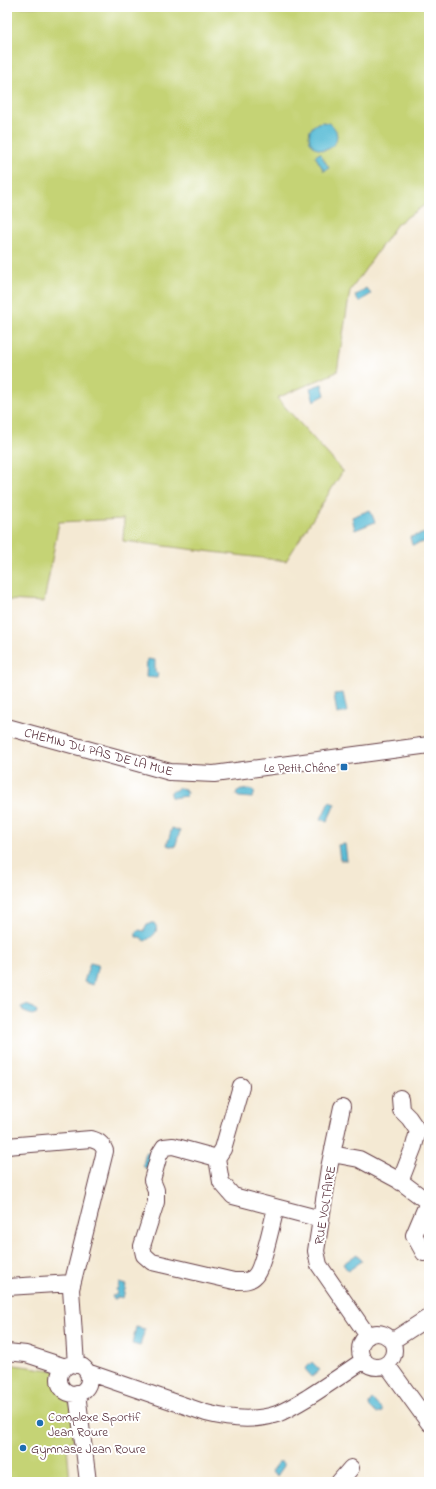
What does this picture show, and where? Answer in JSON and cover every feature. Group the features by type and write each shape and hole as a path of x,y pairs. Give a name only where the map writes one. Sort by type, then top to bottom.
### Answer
{"street":[{"name":"CHEMIN DU PAS DE LA MUE","path":"7,727 170,772 214,774 429,745"},
{"path":"241,1086 223,1149 216,1158 221,1182 233,1196 321,1219"},
{"path":"400,1098 400,1110 418,1131 414,1146 400,1182"},
{"name":"RUE VOLTAIRE","path":"342,1107 332,1154 316,1251 319,1265 368,1336"},
{"path":"7,1146 91,1139 103,1146 105,1151 72,1282 70,1296 76,1377 88,1482"},
{"path":"216,1158 173,1146 164,1147 159,1155 152,1180 156,1190 156,1202 142,1246 144,1255 152,1262 234,1281 247,1281 255,1276 262,1262 276,1208"},
{"path":"332,1154 359,1159 400,1182 428,1202 414,1235 424,1253"},
{"path":"7,1288 72,1282"},
{"path":"392,1341 429,1317"},
{"path":"374,1333 381,1334 387,1336 392,1341 394,1354 387,1365 377,1367 372,1366 364,1360 360,1350 364,1340 368,1336 374,1333"},
{"path":"7,1352 26,1354 40,1358 76,1377 99,1380 111,1379 206,1413 225,1418 241,1419 276,1414 288,1409 330,1384 364,1360"},
{"path":"387,1365 429,1422"},
{"path":"340,1482 351,1468"}],"green space":[{"path":"7,7 429,7 429,202 397,224 350,291 337,372 277,398 343,471 286,561 123,541 124,519 59,522 44,602 7,600"},
{"name":"Complexe Sportif Jean Roure","path":"7,1364 58,1371 71,1407 74,1439 67,1446 70,1482 7,1482"}],"water":[{"path":"323,122 333,126 337,136 333,146 323,150 313,146 309,136 313,126"},
{"path":"320,153 329,168 324,171 315,156"},
{"path":"366,288 371,294 359,302 355,296"},
{"path":"322,384 325,395 314,401 310,388"},
{"path":"370,510 375,522 355,530 352,517"},
{"path":"426,533 428,541 412,545 410,537"},
{"path":"147,659 155,660 155,672 158,673 157,678 146,677"},
{"path":"343,693 347,712 337,714 334,694"},
{"path":"180,788 185,789 187,793 186,796 172,798 170,796 171,792"},
{"path":"248,789 254,791 252,798 239,797 236,795 237,791"},
{"path":"329,802 335,804 327,822 321,819"},
{"path":"172,828 180,831 175,847 167,845"},
{"path":"345,844 347,860 340,860 338,845"},
{"path":"154,923 157,929 153,936 145,941 140,937 136,937 136,933 139,930 144,931 147,925"},
{"path":"90,963 98,965 93,985 84,982"},
{"path":"26,1005 34,1008 37,1013 32,1015 24,1012 21,1007"},
{"path":"146,1152 154,1153 147,1169 143,1166"},
{"path":"357,1254 362,1261 348,1271 343,1264"},
{"path":"119,1283 126,1285 123,1298 118,1297 114,1300 112,1296 116,1295 116,1289 118,1288"},
{"path":"136,1327 145,1329 140,1346 132,1344"},
{"path":"312,1362 320,1370 312,1377 305,1369"},
{"path":"372,1400 382,1409 382,1412 377,1414 369,1406"},
{"path":"278,1462 282,1462 284,1466 277,1476 271,1472"}],"place":[{"name":"Le Petit Chêne","path":"344,767"},
{"name":"Complexe Sportif Jean Roure","path":"40,1423"},
{"name":"Gymnase Jean Roure","path":"23,1448"}]}
